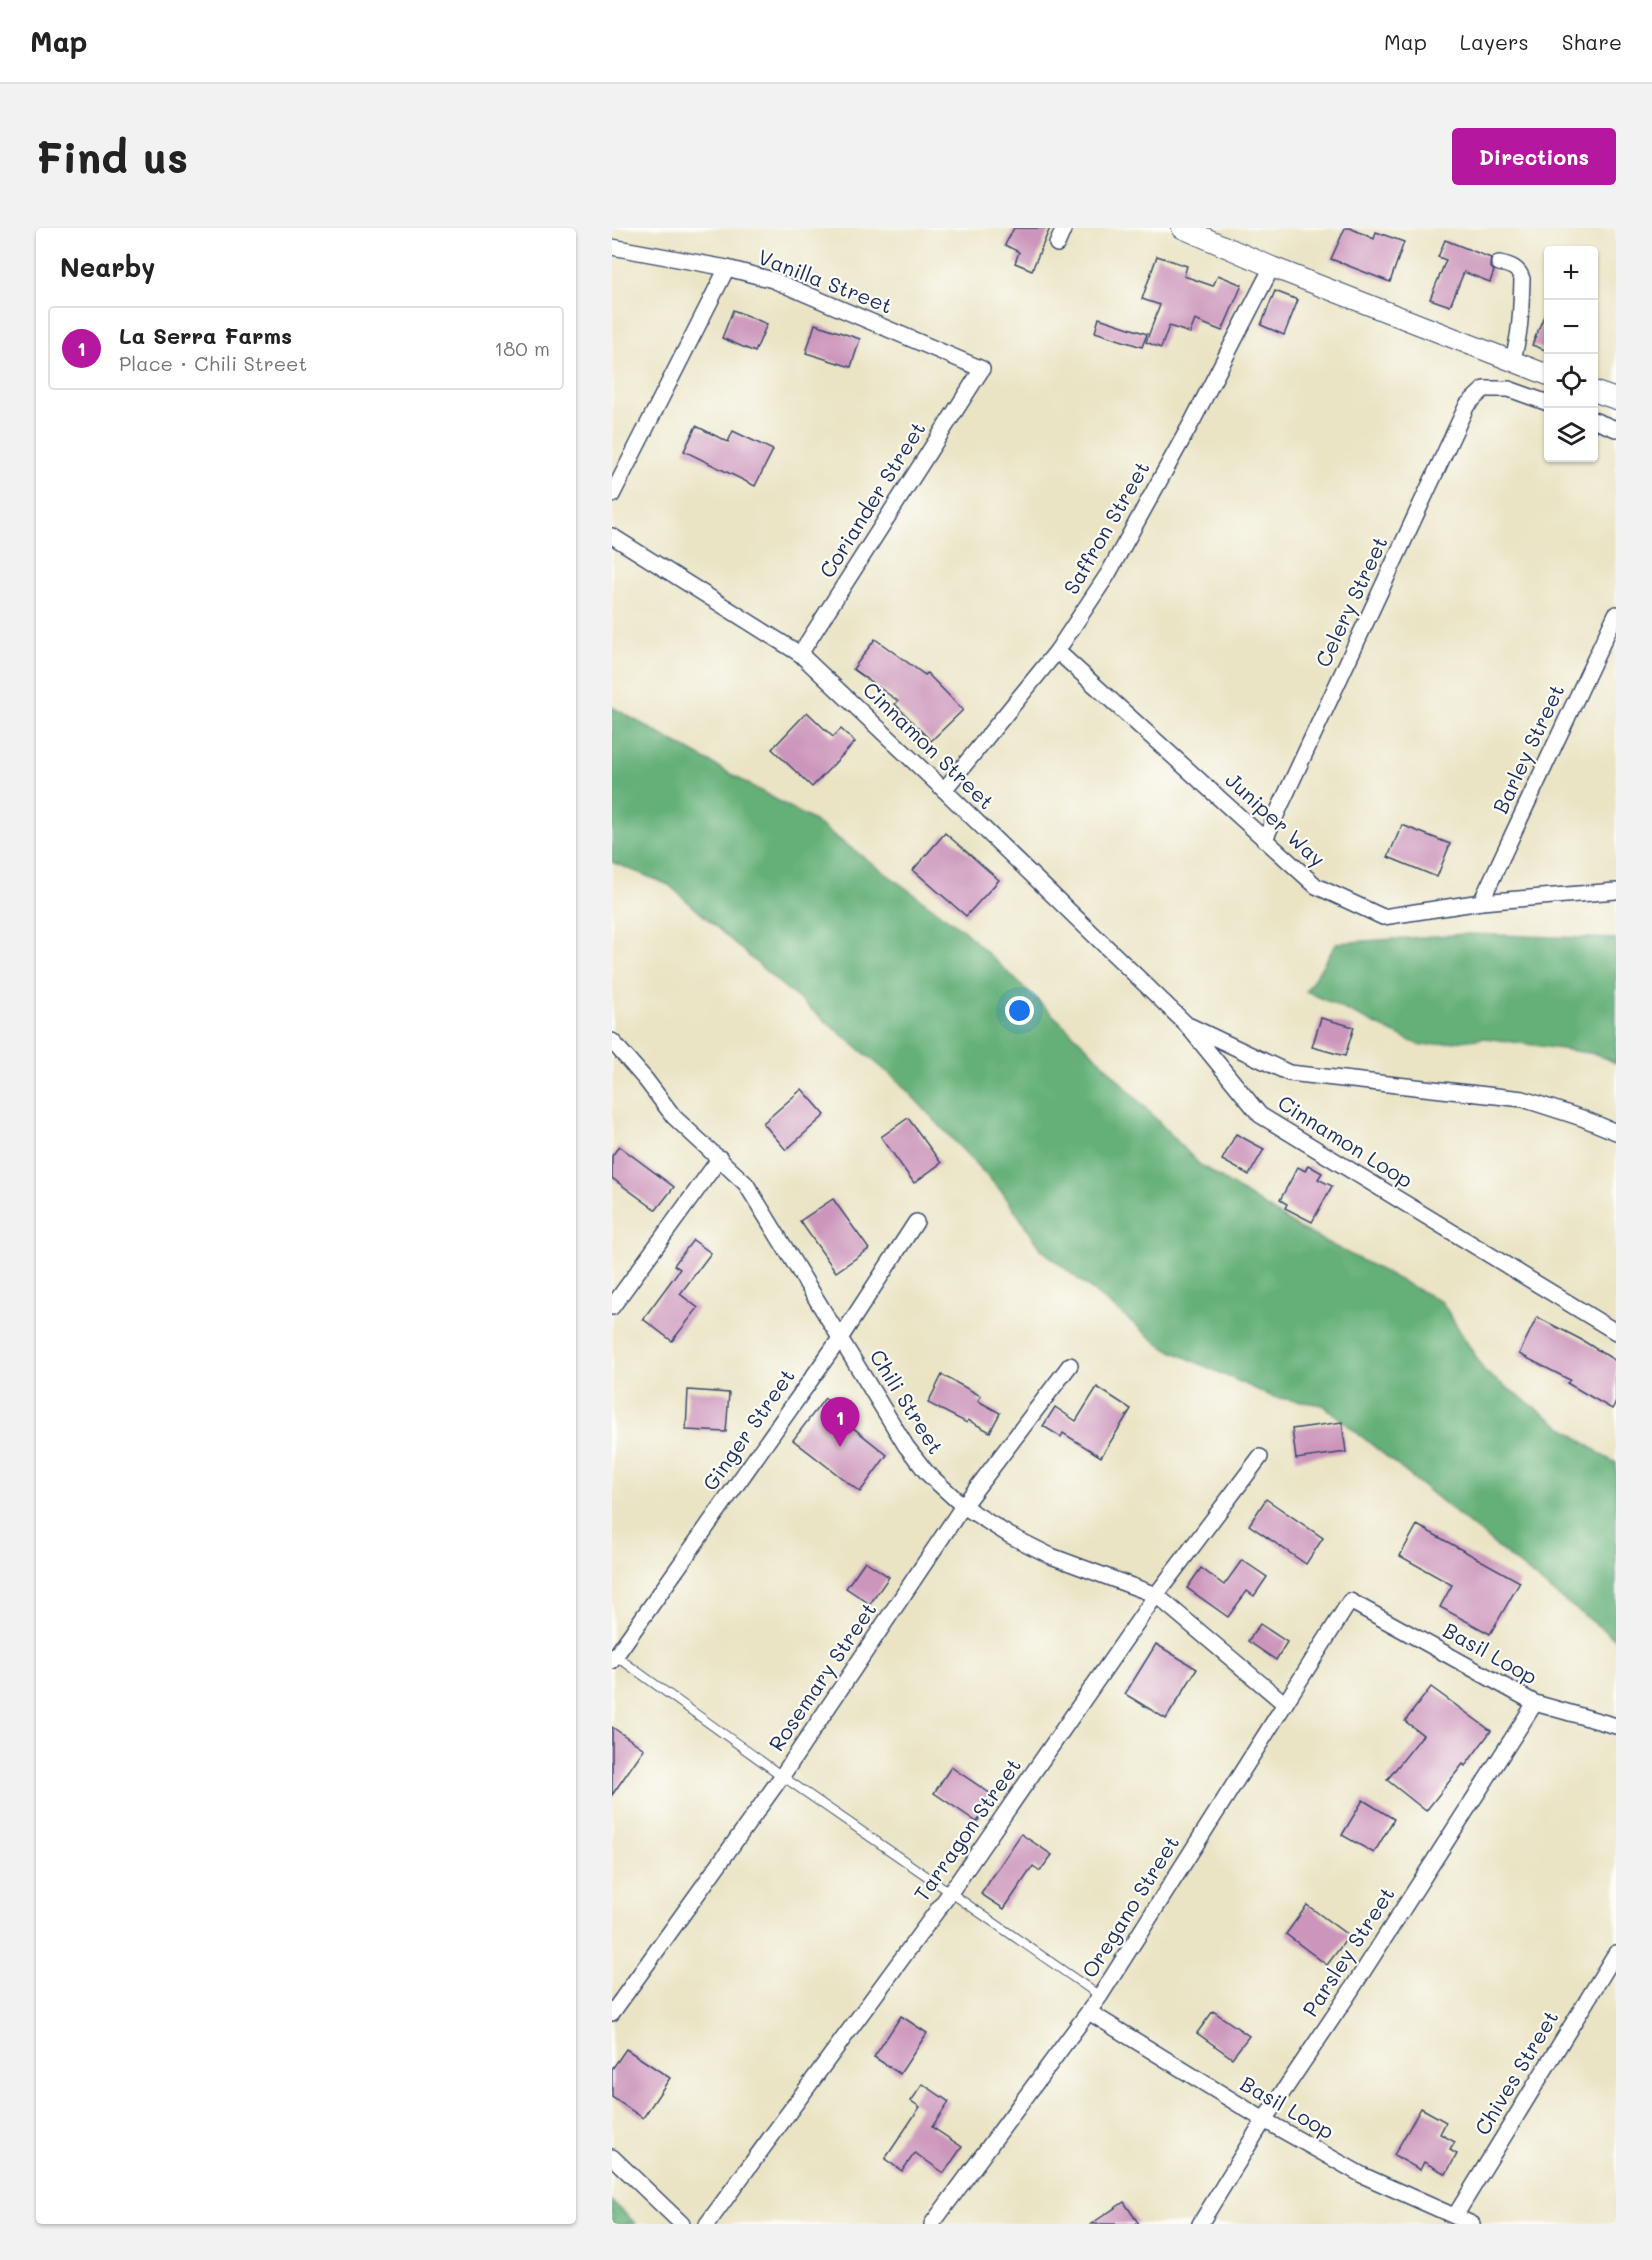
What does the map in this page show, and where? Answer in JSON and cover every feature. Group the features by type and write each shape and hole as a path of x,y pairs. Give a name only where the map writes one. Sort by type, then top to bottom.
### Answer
{"street":[{"path":"1057,244 1064,228"},
{"path":"1182,228 1272,267 1544,373"},
{"name":"Vanilla Street","path":"612,247 727,268 773,280 982,369"},
{"path":"1500,263 1515,268 1522,279 1520,326 1512,361"},
{"name":"Saffron Street","path":"944,790 1057,651 1108,573 1272,267"},
{"path":"612,495 727,268"},
{"name":"Coriander Street","path":"800,654 982,369"},
{"name":"Celery Street","path":"1265,839 1467,405 1484,389 1509,388 1544,401"},
{"path":"1598,393 1616,399"},
{"path":"1598,422 1616,429"},
{"name":"Cinnamon Street","path":"612,536 800,654 1185,1023"},
{"name":"Barley Street","path":"1481,902 1616,614"},
{"name":"Juniper Way","path":"1057,651 1316,886 1383,916 1481,902 1616,891"},
{"name":"Cinnamon Loop","path":"1185,1023 1289,1073 1523,1099 1582,1118 1616,1132"},
{"name":"Cinnamon Loop","path":"1185,1023 1260,1115 1616,1332"},
{"name":"Chili Street","path":"612,1041 674,1117 746,1184 906,1446 927,1473 963,1506 1009,1535 1051,1556 1156,1595 1285,1704"},
{"path":"612,1307 720,1158"},
{"name":"Ginger Street","path":"613,1657 841,1337 916,1222"},
{"name":"Rosemary Street","path":"612,2013 782,1776 963,1506 1071,1365"},
{"name":"Tarragon Street","path":"707,2224 950,1893 1156,1595 1260,1456"},
{"name":"Oregano Street","path":"932,2224 1100,1996 1350,1601"},
{"name":"Basil Loop","path":"1350,1601 1535,1703 1616,1726"},
{"name":"Parsley Street","path":"1200,2224 1264,2120 1346,1998 1535,1703"},
{"name":"Chives Street","path":"1455,2216 1616,1953"},
{"name":"Basil Loop","path":"1089,2012 1264,2120 1362,2175 1472,2224"},
{"path":"612,2157 682,2224"}],"lane":[{"path":"613,1657 1100,1996"}],"green space":[{"path":"612,707 814,821 963,930 1087,1047 1199,1164 1297,1227 1442,1302 1485,1372 1616,1463 1616,1639 1554,1593 1323,1405 1273,1397 1163,1347 1042,1250 1003,1193 897,1080 778,982 669,885 612,862"},
{"path":"1465,934 1616,939 1616,1063 1596,1054 1485,1038 1421,1046 1306,991 1337,943"},
{"path":"612,2201 636,2224 612,2224"}],"building":[{"path":"1014,228 1050,228 1032,270 1015,263 1019,252 1005,245"},
{"path":"1345,228 1374,239 1376,232 1404,242 1390,282 1331,259"},
{"path":"1445,240 1491,258 1490,266 1494,271 1490,282 1464,272 1450,306 1430,299 1446,260 1438,257"},
{"path":"1157,256 1187,266 1184,276 1213,286 1218,275 1242,285 1222,331 1195,320 1190,333 1169,326 1161,348 1146,342 1160,305 1142,299"},
{"path":"1275,291 1298,300 1284,335 1261,325"},
{"path":"733,310 767,324 755,352 722,338"},
{"path":"1544,316 1544,350 1532,345"},
{"path":"1099,318 1147,334 1142,347 1095,332"},
{"path":"815,324 860,339 851,367 806,353"},
{"path":"696,426 728,442 733,431 773,450 755,486 684,451"},
{"path":"875,639 925,675 927,673 963,710 931,741 895,704 898,701 853,669"},
{"path":"807,712 833,737 841,729 855,742 812,787 772,749"},
{"path":"1402,825 1450,844 1437,877 1388,857"},
{"path":"945,833 999,880 966,916 913,870"},
{"path":"1321,1018 1354,1027 1345,1056 1312,1047"},
{"path":"802,1089 825,1115 786,1150 763,1123"},
{"path":"908,1118 941,1163 914,1183 881,1137"},
{"path":"1236,1134 1264,1149 1249,1175 1222,1160"},
{"path":"619,1146 674,1187 656,1210 612,1178 612,1156"},
{"path":"1308,1165 1322,1173 1318,1179 1332,1186 1312,1222 1285,1208 1287,1204 1280,1200 1298,1167 1305,1171"},
{"path":"833,1199 869,1249 836,1272 800,1221"},
{"path":"693,1240 711,1253 680,1294 698,1308 672,1341 643,1319 680,1269 674,1265"},
{"path":"1537,1317 1616,1361 1616,1402 1612,1409 1567,1383 1570,1380 1519,1354"},
{"path":"942,1375 981,1396 978,1401 1000,1413 990,1432 928,1403"},
{"path":"1097,1387 1131,1409 1101,1457 1063,1433 1061,1437 1043,1426 1055,1407 1076,1421"},
{"path":"688,1390 729,1393 726,1432 686,1430"},
{"path":"825,1398 844,1414 841,1418 887,1455 860,1492 793,1440"},
{"path":"1342,1422 1346,1452 1296,1459 1292,1429"},
{"path":"1266,1499 1323,1538 1306,1564 1249,1525"},
{"path":"1417,1525 1520,1582 1490,1634 1440,1607 1452,1585 1400,1556"},
{"path":"1242,1560 1267,1577 1254,1596 1247,1591 1228,1617 1187,1588 1201,1568 1224,1585"},
{"path":"865,1561 889,1577 870,1604 846,1588"},
{"path":"1260,1624 1287,1642 1276,1660 1248,1641"},
{"path":"1156,1644 1197,1669 1166,1719 1125,1694"},
{"path":"1431,1687 1491,1731 1465,1766 1463,1764 1426,1811 1387,1780 1423,1735 1405,1721"},
{"path":"612,1727 644,1749 612,1795"},
{"path":"951,1767 994,1796 977,1822 934,1793"},
{"path":"1363,1800 1394,1819 1374,1853 1342,1835"},
{"path":"1021,1834 1052,1855 1040,1871 1033,1866 1004,1909 981,1894"},
{"path":"1307,1905 1349,1936 1327,1965 1286,1934"},
{"path":"1213,2011 1249,2036 1232,2058 1197,2033"},
{"path":"901,2016 927,2033 900,2074 874,2057"},
{"path":"626,2049 670,2078 643,2118 612,2097 612,2069"},
{"path":"923,2084 949,2102 932,2127 962,2147 944,2173 915,2153 902,2171 885,2159 920,2107 911,2101"},
{"path":"1421,2108 1446,2122 1440,2134 1455,2142 1450,2150 1457,2154 1446,2174 1424,2162 1420,2170 1394,2155"},
{"path":"1124,2202 1139,2224 1091,2224"}],"place":[{"name":"La Serra Farms","path":"840,1447"}]}
